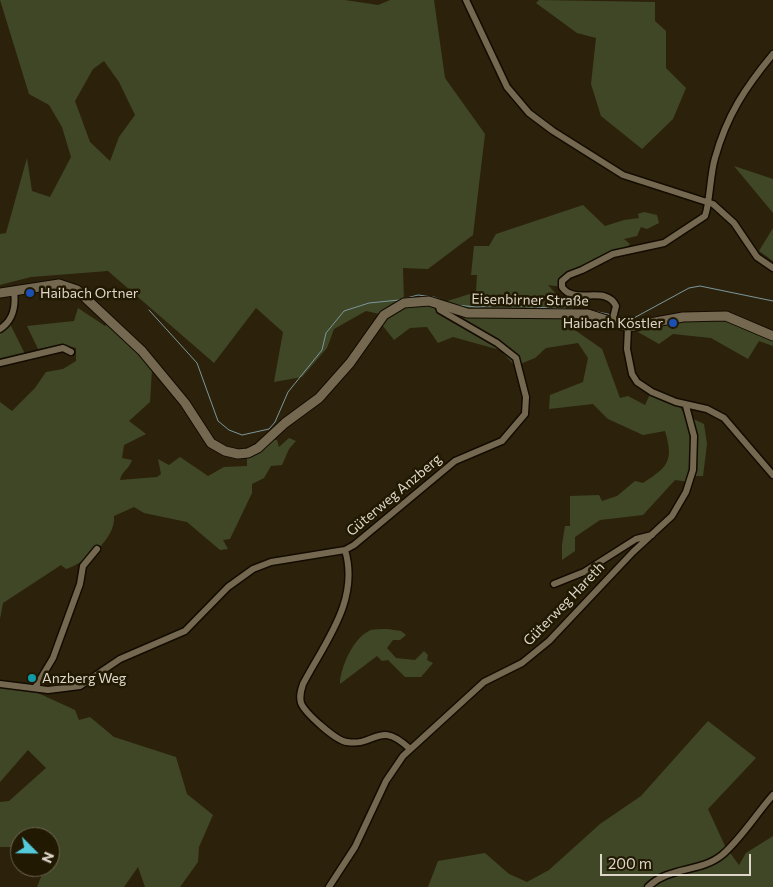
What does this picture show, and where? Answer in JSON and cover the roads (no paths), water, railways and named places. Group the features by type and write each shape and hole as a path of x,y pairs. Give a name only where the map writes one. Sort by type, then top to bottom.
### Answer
{"main road":[{"name":"Eisenbirner Straße","path":"0,292 59,284 77,290 142,351 185,403 211,443 224,451 238,454 248,453 258,448 285,423 319,398 350,363 379,322 392,309 404,303 438,304 453,311 466,313 588,314 614,318 628,327 683,317 726,316 773,336"}],"street":[{"path":"466,0 507,86 529,114 623,175 707,201 724,213 757,257 773,268"},
{"path":"614,318 616,306 610,299 603,296 570,294 562,288 562,281 569,274 582,270 613,254 658,245 671,239 705,216 714,159 735,106 747,85 773,54"},
{"path":"0,329 8,323 13,314 16,301 14,290"},
{"name":"Güterweg Anzberg","path":"0,684 60,690 80,686 120,659 177,636 192,626 235,581 253,569 271,562 345,550 368,536 455,461 502,441 525,414 526,397 516,358 497,343 440,310 438,304"},
{"path":"628,327 626,345 634,379 652,392 686,406 707,409 724,418 773,475"},
{"path":"0,363 64,348 70,352"},
{"name":"Güterweg Hareth","path":"329,887 362,834 392,771 410,749 484,682 522,663 549,641 633,552 672,516 683,499 692,478 694,436 686,406"},
{"path":"554,584 578,575 636,539 652,535"},
{"path":"35,688 57,650 80,584 83,566 97,549"},
{"path":"345,550 349,579 346,602 303,684 300,695 301,702 312,716 342,741 357,742 385,734 398,739 410,749"},
{"path":"648,887 658,877 706,864 722,855 773,795"}],"waterway":[{"path":"616,316 632,319 689,288 700,286 773,301"},
{"path":"149,310 197,363 218,421 229,430 242,435 269,429 275,422 288,392 322,350 326,333 344,311 369,303 399,300 418,295 434,297 446,302"},
{"path":"455,305 477,307 500,305 565,309"},
{"path":"589,310 612,315"}],"place":[{"name":"Haibach Ortner","path":"30,293"},
{"name":"Haibach Köstler","path":"673,323"},
{"name":"Anzberg Weg","path":"32,678"}]}
